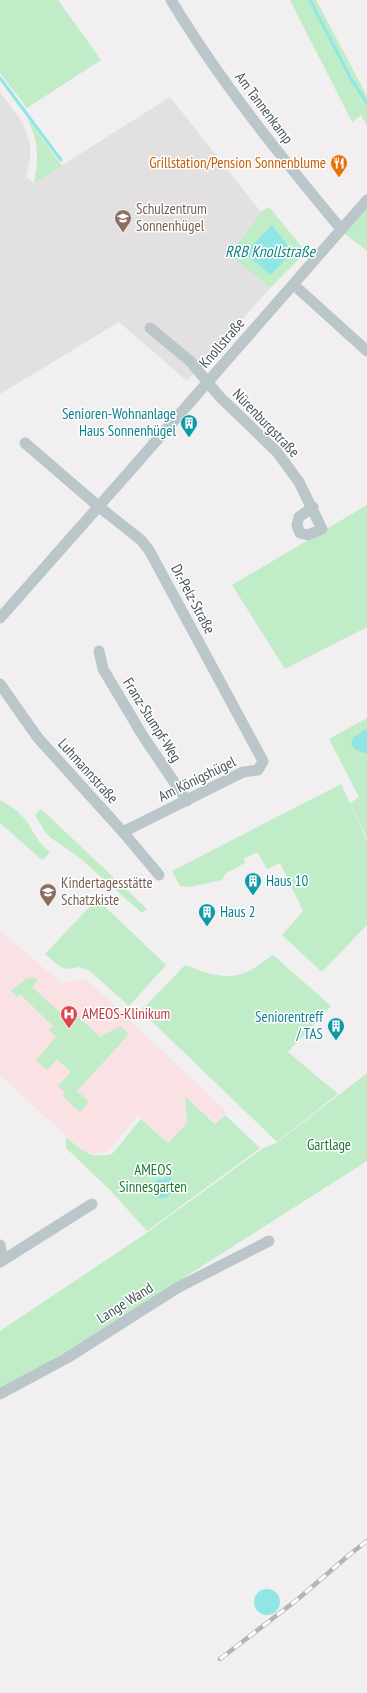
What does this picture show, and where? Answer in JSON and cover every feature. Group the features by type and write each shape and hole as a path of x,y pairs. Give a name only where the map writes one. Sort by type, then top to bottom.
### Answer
{"street":[{"name":"Am Tannenkamp","path":"171,0 211,63 313,196 341,229"},
{"name":"Knollstraße","path":"0,618 294,285 367,200"},
{"path":"294,285 367,351"},
{"name":"Nürenburgstraße","path":"150,328 190,361 219,396 277,452 299,482 312,507"},
{"path":"25,444 98,506"},
{"name":"Dr.-Pelz-Straße","path":"98,506 141,540 149,550 242,722"},
{"name":"Franz-Stumpf-Weg","path":"99,651 102,669 143,736 187,801"},
{"name":"Luhmannstraße","path":"0,684 38,738 123,832 158,875"},
{"name":"Am Königshügel","path":"123,832 243,772 258,770 263,761 242,722"},
{"path":"0,1262 92,1204"},
{"name":"Lange Wand","path":"0,1394 67,1358 177,1288 269,1241"},
{"path":"0,1244 0,1255"}],"shaded area":[{"name":"Schulzentrum Sonnenhügel","path":"0,92 18,116 26,130 30,144 30,159 26,177 34,183 170,97 261,212 230,255 270,288 187,381 119,322 0,394"},
{"name":"AMEOS-Klinikum","path":"0,931 61,983 86,979 227,1112 216,1123 184,1095 187,1124 169,1143 138,1115 109,1150 96,1154 83,1151 0,1075"}],"green space":[{"path":"0,0 58,0 101,60 27,108 0,73"},
{"path":"290,0 316,0 367,96 367,125 361,115 352,122"},
{"path":"27,117 62,166 34,183 37,165 37,150 34,135"},
{"path":"269,207 306,252 270,288 230,255 261,212"},
{"path":"367,208 367,251 344,233"},
{"path":"367,505 367,627 285,669 232,585"},
{"path":"367,718 367,839 350,803 359,797 329,739"},
{"path":"341,784 367,841 367,925 322,972 282,935 303,911 280,863 267,869 257,852 243,859 245,863 226,873 222,880 189,887 180,886 172,871"},
{"path":"0,800 16,810 26,820 38,840 50,853 42,860 0,823"},
{"path":"41,809 147,909 142,913 81,859 51,838 45,832 35,815"},
{"path":"97,899 166,965 129,1006 90,971 80,967 67,969 59,966 45,954"},
{"path":"273,955 331,1006 288,1052 338,1094 277,1142 141,1011 185,965 216,975 231,976 247,972"},
{"path":"27,978 34,978 38,980 32,987 62,1014 68,1007 100,1037 120,1026 129,1034 77,1091 89,1102 80,1112 62,1096 65,1092 58,1086 71,1072 57,1059 47,1070 36,1060 56,1037 49,1030 53,1026 20,994 17,997 11,991"},
{"name":"Gartlage","path":"367,1073 367,1161 50,1363 0,1391 0,1331 145,1234 262,1149 278,1142"},
{"name":"AMEOS Sinnesgarten","path":"185,1096 215,1124 225,1115 260,1148 147,1231 110,1190 66,1148 66,1137 82,1150 92,1155 112,1154 141,1119 168,1143 187,1123"}],"water":[{"name":"RRB Knollstraße","path":"272,225 293,252 270,275 245,253"},
{"path":"367,728 367,754 355,750 351,744 353,738"},
{"path":"168,1175 173,1180 170,1185 172,1192 166,1198 158,1198 150,1190 157,1179 164,1179"},
{"path":"267,1589 276,1593 280,1602 276,1611 267,1615 258,1611 254,1602 258,1593"}],"waterway":[{"path":"310,0 351,79 367,103"},
{"path":"0,78 61,160"}],"railway":[{"path":"220,1659 298,1599 367,1541"}],"place":[{"name":"Grillstation/Pension Sonnenblume","path":"339,178"},
{"name":"Schulzentrum Sonnenhügel","path":"123,233"},
{"name":"Senioren-Wohnanlage Haus Sonnenhügel","path":"189,438"},
{"name":"Haus 10","path":"253,896"},
{"name":"Kindertagesstätte Schatzkiste","path":"48,907"},
{"name":"Haus 2","path":"207,927"},
{"name":"AMEOS-Klinikum","path":"69,1029"},
{"name":"Seniorentreff / TAS","path":"336,1041"}]}
